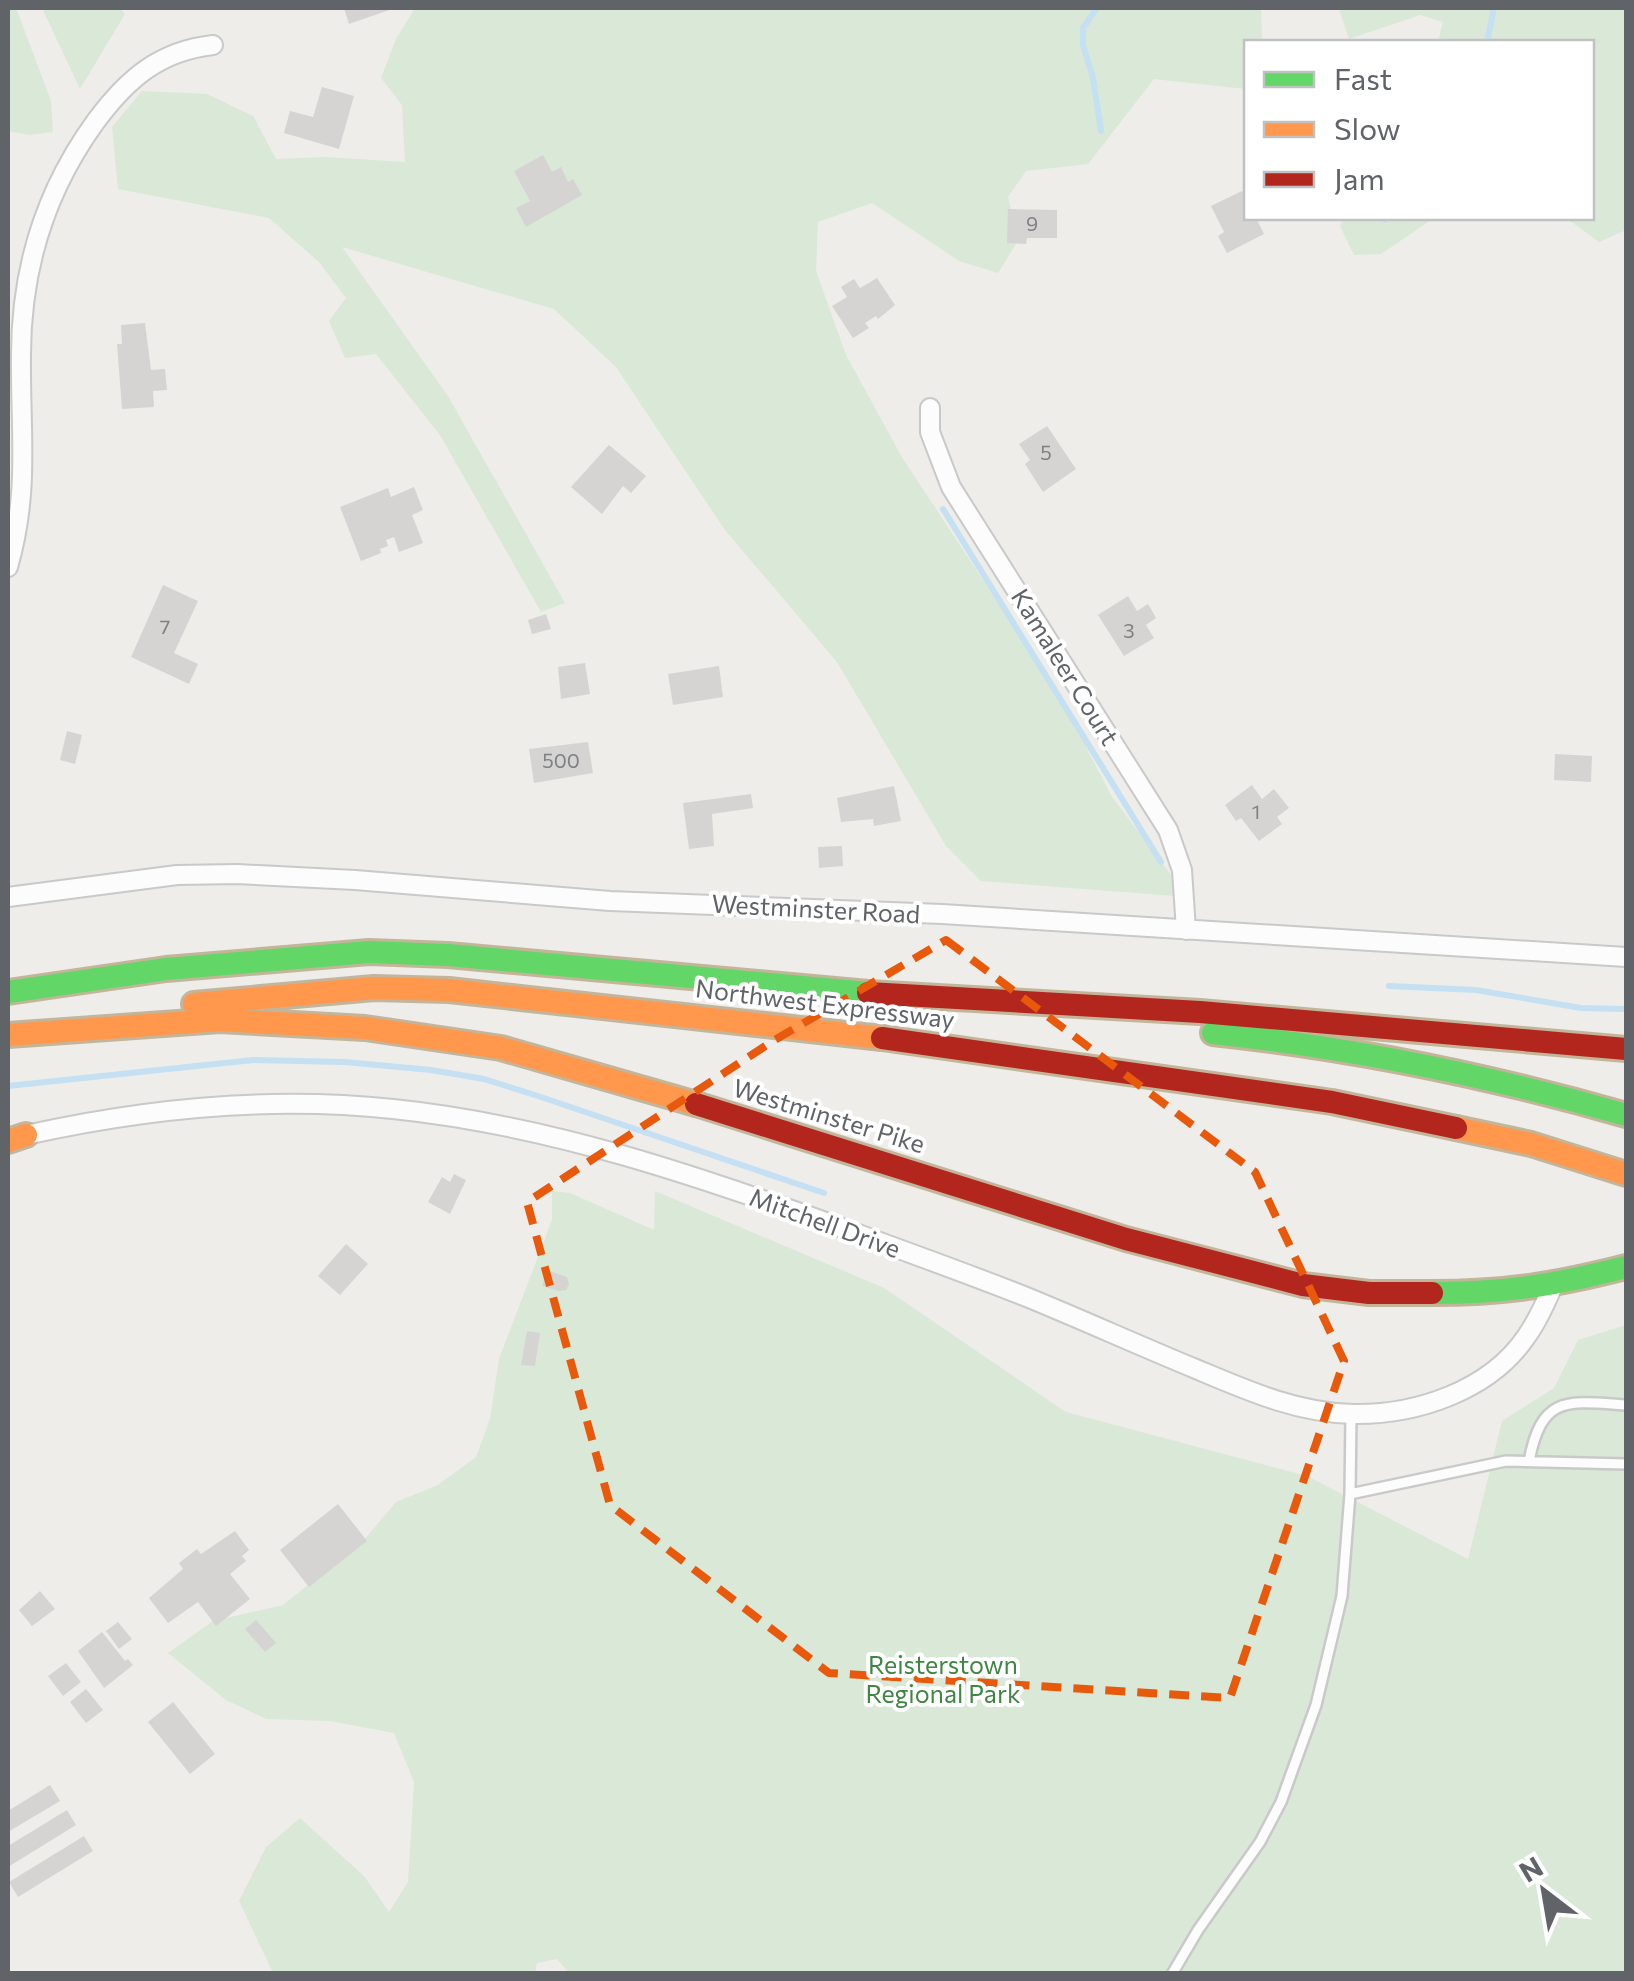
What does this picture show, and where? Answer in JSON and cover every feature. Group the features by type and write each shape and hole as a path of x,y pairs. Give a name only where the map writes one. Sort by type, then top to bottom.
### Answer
{"highway":[{"path":"8,992 166,969 369,952 504,960 814,990 1200,1012 1626,1049"},
{"name":"Northwest Expressway","path":"8,1033 290,993 374,988 449,990 810,1028 1332,1102 1531,1144 1626,1174"},
{"name":"Northwest Expressway","path":"814,990 1330,1047 1529,1086 1626,1115"},
{"name":"Westminster Pike","path":"8,1033 220,1020 302,1022 427,1034 501,1048 1126,1239 1302,1285 1368,1293 1490,1293 1553,1286 1626,1267"},
{"path":"1553,1286 1559,1274 1569,1267 1626,1251"}],"street":[{"path":"8,567 24,472 14,358 39,226 56,186 106,108 148,68 184,48 213,45"},
{"name":"Kamaleer Court","path":"930,408 930,432 950,487 1168,830 1182,870 1186,930"},
{"name":"Westminster Road","path":"8,896 176,874 238,874 610,901 942,914 1626,957"},
{"name":"Mitchell Drive","path":"17,1138 118,1116 253,1104 394,1109 584,1143 797,1212 1026,1297 1260,1396 1351,1414 1423,1405 1454,1395 1487,1376 1526,1338 1553,1286"}],"lane":[{"path":"1529,1461 1535,1431 1544,1416 1557,1406 1626,1405"},
{"path":"1172,1974 1260,1842 1282,1802 1316,1705 1342,1596 1351,1414"},
{"path":"1350,1494 1506,1461 1626,1464"}],"highlighted area":[{"path":"946,940 1255,1172 1344,1361 1230,1698 829,1673 610,1505 527,1202 773,1041"}],"green space":[{"path":"8,8 16,8 51,101 53,132 29,135 8,131"},
{"path":"42,8 120,8 125,14 80,89"},
{"path":"415,8 1261,8 1262,40 1244,40 1244,89 1154,79 1088,164 1026,171 1008,197 1018,241 998,273 959,261 872,203 818,222 816,271 846,355 903,459 1060,697 1112,797 1188,897 981,881 946,846 837,662 725,530 616,367 554,309 342,247 448,396 565,603 541,612 440,435 376,354 345,358 329,321 346,298 319,262 269,218 118,189 112,127 142,91 207,94 253,116 276,159 325,157 405,162 402,105 381,78 396,39"},
{"path":"1626,8 1626,230 1599,242 1569,220 1594,220 1594,40 1438,40 1443,22 1420,15 1349,39 1339,9"},
{"path":"1342,220 1431,220 1381,254 1354,255 1340,226"},
{"name":"Reisterstown Regional Park","path":"552,1191 570,1193 654,1230 655,1191 884,1288 1066,1412 1307,1476 1468,1559 1502,1421 1554,1388 1578,1340 1626,1325 1626,1973 570,1974 557,1959 537,1963 535,1973 273,1973 239,1901 266,1847 300,1818 364,1876 389,1912 408,1882 414,1782 394,1733 330,1721 267,1719 226,1700 168,1653 213,1621 283,1605 363,1541 396,1502 438,1485 476,1457 490,1419 499,1359 552,1220"}],"building":[{"path":"344,8 395,8 349,24"},
{"path":"322,87 354,96 339,149 284,133 290,111 313,117"},
{"path":"543,155 552,172 561,167 568,182 573,179 582,195 526,227 516,208 530,201 514,171"},
{"path":"1242,191 1244,220 1257,220 1264,234 1227,253 1218,236 1224,232 1211,206"},
{"path":"1008,209 1057,210 1057,238 1007,243"},
{"path":"877,278 895,305 878,319 876,316 865,323 869,328 853,338 832,306 847,297 841,287 854,279 860,288"},
{"path":"145,323 151,370 165,369 167,390 153,391 154,407 122,409 117,344 122,344 121,325"},
{"path":"1047,426 1076,469 1043,492 1025,464 1030,460 1019,444"},
{"path":"609,445 646,476 631,493 623,486 602,514 571,487"},
{"path":"414,487 423,510 412,515 423,543 399,552 394,537 386,540 388,546 380,549 381,553 361,561 340,507 388,488 391,497"},
{"path":"163,585 198,601 174,653 198,664 189,684 131,657"},
{"path":"1128,596 1137,611 1148,604 1156,618 1146,625 1154,638 1124,656 1098,615"},
{"path":"546,614 551,629 532,634 528,620"},
{"path":"585,663 590,694 561,699 558,667"},
{"path":"719,666 723,697 673,705 668,674"},
{"path":"67,731 82,735 75,764 60,760"},
{"path":"588,742 593,773 534,783 529,749"},
{"path":"1555,754 1592,756 1591,782 1554,780"},
{"path":"1252,785 1262,799 1274,789 1289,808 1277,817 1282,824 1259,841 1225,805"},
{"path":"894,786 901,821 874,826 873,819 841,822 837,798"},
{"path":"751,794 753,808 712,814 714,846 689,849 683,803"},
{"path":"842,846 843,866 819,868 818,847"},
{"path":"454,1174 466,1180 450,1214 428,1202 442,1177 450,1182"},
{"path":"346,1244 368,1264 340,1295 318,1276"},
{"path":"547,1270 567,1277 566,1290 542,1286"},
{"path":"527,1331 540,1333 535,1366 521,1365"},
{"path":"338,1504 367,1541 309,1587 280,1550"},
{"path":"235,1531 249,1550 242,1556 246,1561 230,1574 250,1599 216,1626 198,1602 168,1623 149,1598 183,1569 179,1563 197,1549 201,1554"},
{"path":"40,1591 55,1609 32,1626 19,1610"},
{"path":"256,1620 276,1643 265,1652 245,1629"},
{"path":"118,1622 132,1639 119,1649 106,1631"},
{"path":"102,1632 125,1661 128,1659 133,1665 104,1688 78,1651"},
{"path":"66,1663 81,1682 63,1696 48,1676"},
{"path":"86,1689 103,1710 86,1723 70,1702"},
{"path":"173,1702 215,1754 190,1774 148,1722"},
{"path":"50,1785 60,1801 8,1832 8,1811"},
{"path":"67,1810 76,1825 8,1867 8,1846"},
{"path":"84,1836 93,1851 18,1897 9,1882"}],"waterway":[{"path":"1097,8 1083,28 1083,45 1093,78 1101,131"},
{"path":"1487,40 1494,8"},
{"path":"943,509 1161,862"},
{"path":"1389,986 1476,990 1581,1008 1626,1009"},
{"path":"8,1086 253,1060 345,1062 431,1070 484,1079 824,1193"}],"traffic: fast":[{"path":"8,992 166,969 369,952 448,955 868,993"},
{"path":"1213,1033 1421,1065 1626,1115"},
{"path":"1432,1293 1530,1287 1626,1267"}],"traffic: slow":[{"path":"194,1004 374,988 449,990 882,1038"},
{"path":"8,1035 220,1020 365,1028 501,1048 696,1104"},
{"path":"1456,1128 1531,1144 1626,1174"},
{"path":"8,1141 26,1135"}],"traffic: jam":[{"path":"868,993 1200,1012 1626,1049"},
{"path":"882,1038 1332,1102 1456,1128"},
{"path":"696,1104 1126,1239 1303,1285 1369,1293 1432,1293"}]}
